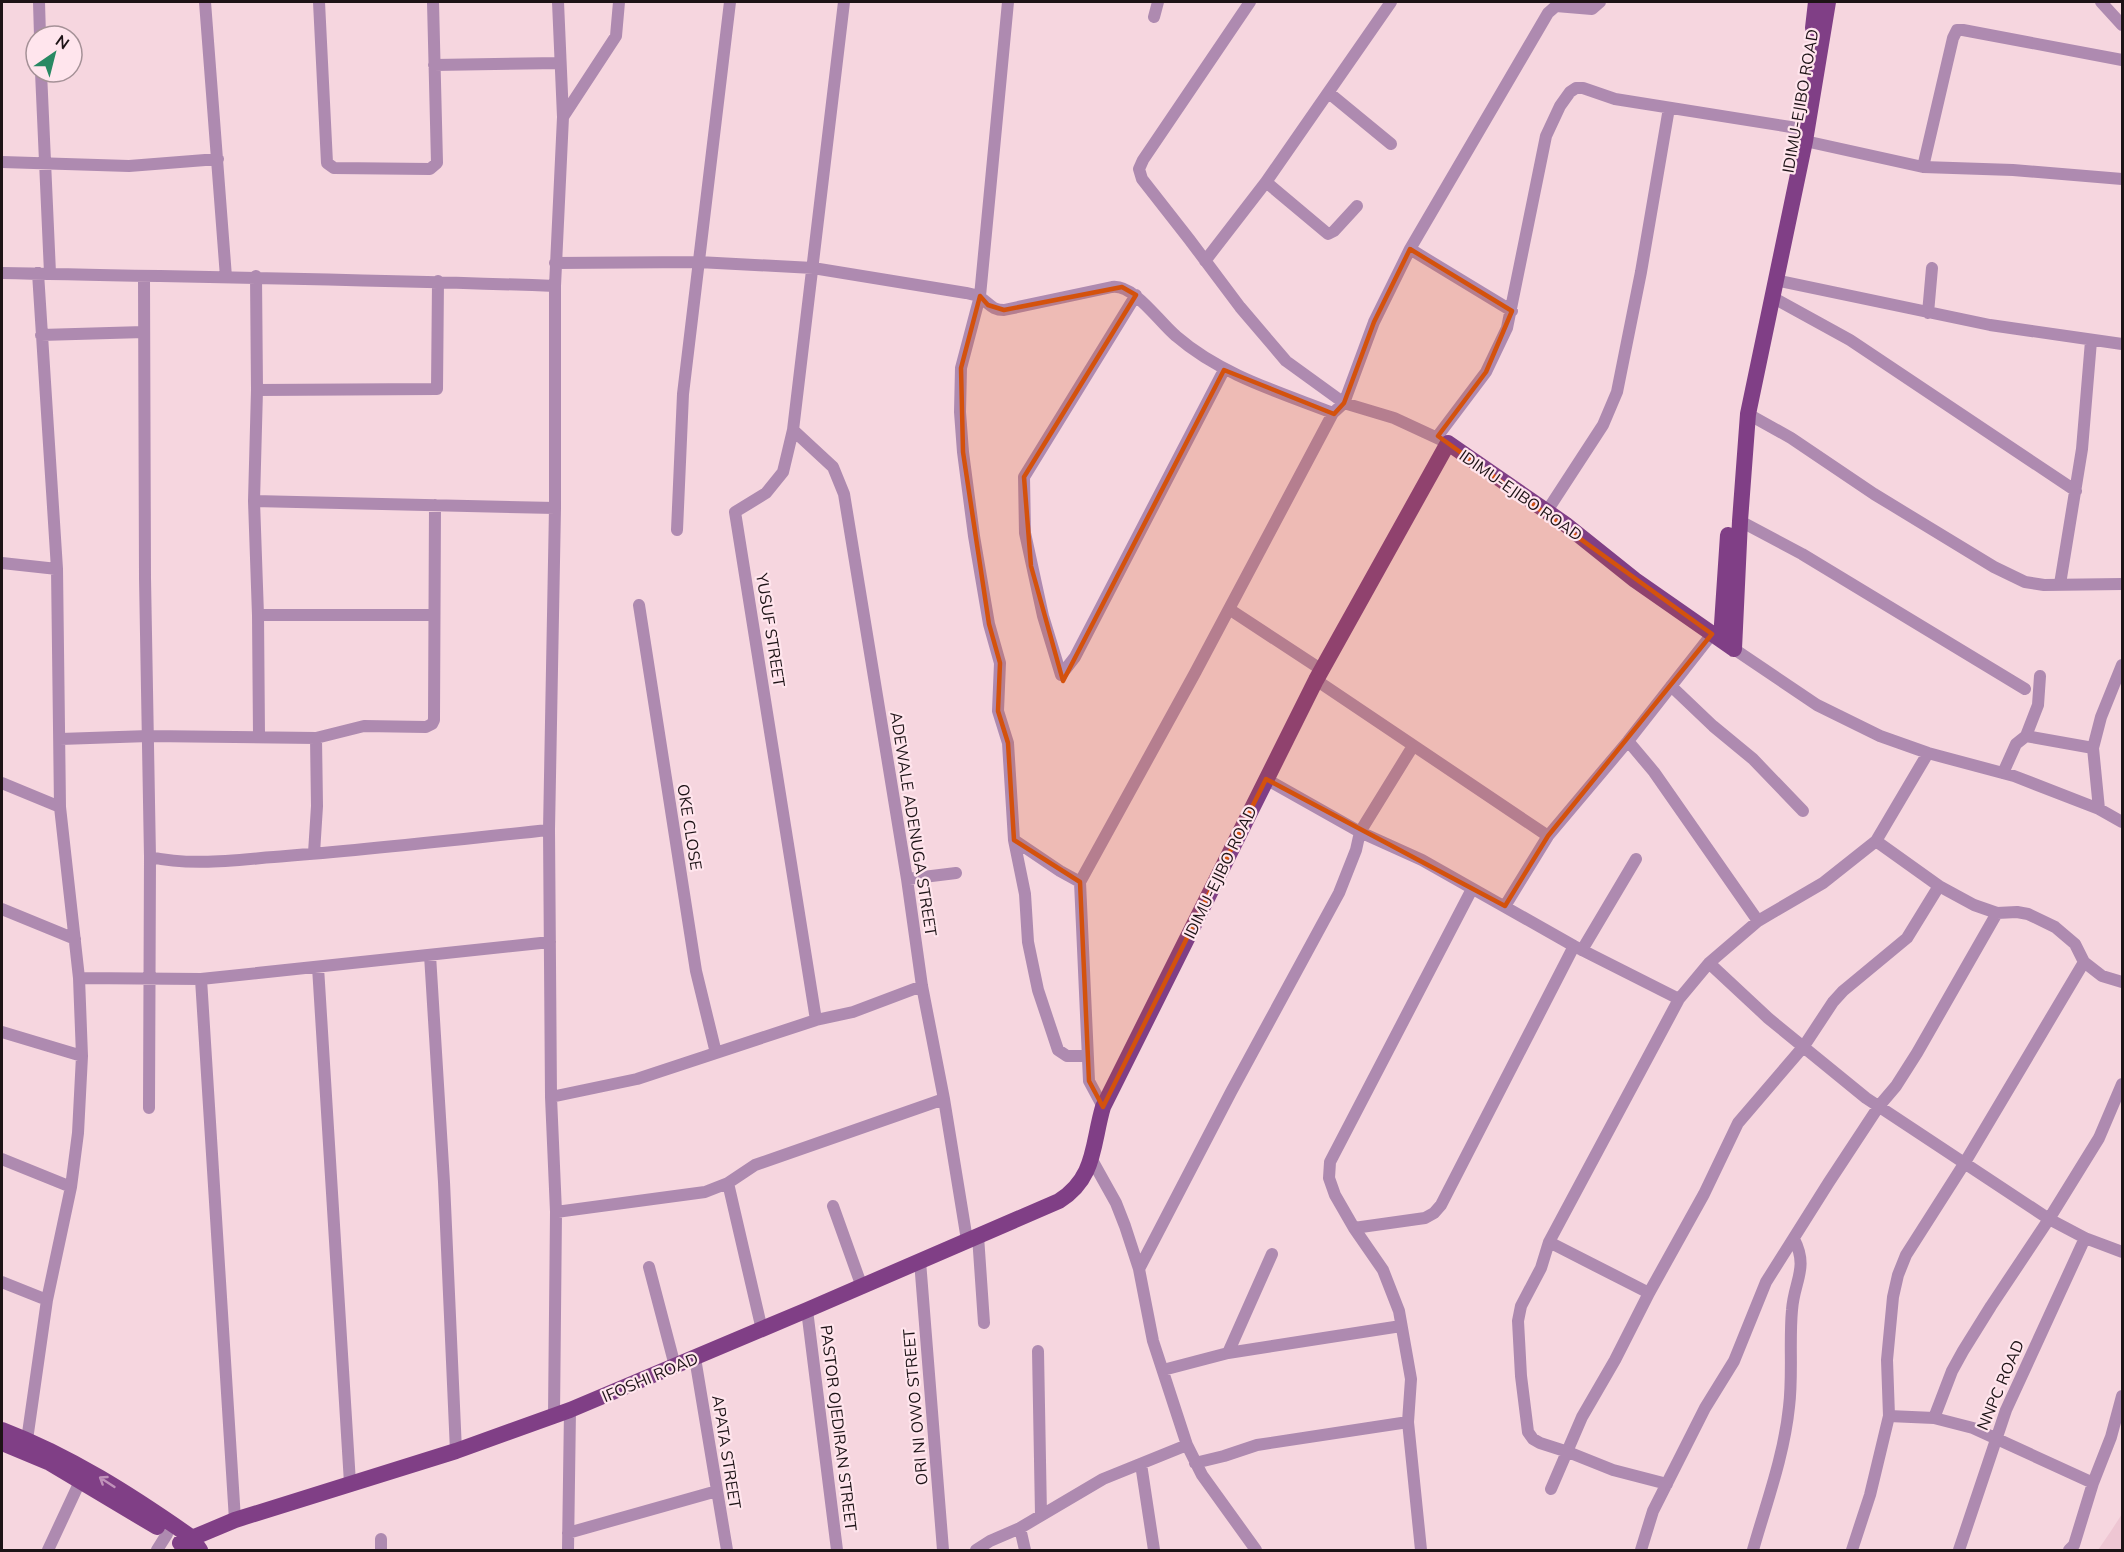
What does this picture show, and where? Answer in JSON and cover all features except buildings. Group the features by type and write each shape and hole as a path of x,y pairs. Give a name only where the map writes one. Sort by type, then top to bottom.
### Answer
{"main road":[{"name":"IDIMU-EJIBO ROAD","path":"1722,640 1740,521 1742,435 1748,414 1760,324 1772,297 1801,135 1816,2"},
{"name":"IDIMU-EJIBO ROAD","path":"1722,640 1742,435 1760,324 1828,2"},
{"name":"IDIMU-EJIBO ROAD","path":"1092,1160 1104,1107 1266,779 1442,440 1547,511 1635,580 1722,640"},
{"name":"IFOSHI ROAD","path":"184,1543 235,1520 456,1451 554,1416 762,1330 1059,1201 1080,1184 1092,1160"},
{"path":"2,1430 27,1440 184,1543"},
{"path":"2,1443 83,1475 184,1543"}],"street":[{"path":"39,2 40,24"},
{"path":"205,2 219,159 226,277"},
{"path":"319,2 326,160 329,166 334,168 420,169 430,169 437,163 433,2"},
{"path":"554,1416 556,1212 551,1097 549,830 555,508 555,263 563,117 558,2"},
{"path":"563,117 616,36 620,2"},
{"path":"677,530 683,394 730,2"},
{"name":"YUSUF STREET","path":"816,1020 735,512 766,493 783,472 793,430 844,2"},
{"path":"1008,2 980,296 961,368 960,412 963,452 974,536 990,624 1000,663 998,711 1008,743 1014,840 1025,894 1028,942 1038,990 1058,1050 1067,1056 1088,1056"},
{"path":"1154,17 1158,2"},
{"path":"1250,2 1143,160 1139,169 1142,179 1239,307 1286,361 1344,403 1394,418 1442,440 1486,372 1507,328 1546,136 1560,106 1570,92 1576,88 1583,88 1615,99 1801,135 1923,167 2013,170 2122,179"},
{"path":"1206,261 1266,182 1391,2"},
{"path":"1104,1107 1089,1081 1080,882 1333,413 1344,403 1374,322 1410,249 1548,13 1556,6 1592,9 1600,2"},
{"path":"2101,2 2122,25"},
{"path":"1923,167 1953,38 1957,30 2122,60"},
{"path":"434,65 560,63"},
{"path":"27,1440 47,1300 71,1187 78,1133 82,1056 79,978 60,807 57,569 41,335 44,273 41,84"},
{"path":"1329,93 1391,144"},
{"path":"1547,511 1603,425 1617,392 1641,272 1669,108"},
{"path":"2,162 129,166 219,159"},
{"path":"1266,182 1328,234 1334,231 1357,206"},
{"path":"1410,249 1512,311"},
{"path":"555,263 698,262 813,268 980,296 996,310 1117,286 1136,295 1166,328 1191,350 1224,370 1333,413"},
{"path":"1928,313 1932,268"},
{"path":"2,273 144,277 256,276 555,286"},
{"path":"256,276 257,390 254,501 259,736"},
{"path":"144,277 145,567 151,979 149,1108"},
{"path":"1775,280 1928,313 2091,341 2122,344"},
{"path":"257,390 437,389 438,281"},
{"path":"1136,295 1024,477 1027,544 1043,616 1061,675 1075,657 1224,370"},
{"path":"1772,297 1850,340 2076,491"},
{"path":"41,335 144,332"},
{"path":"2060,584 2082,449 2091,341"},
{"path":"1748,414 1791,438 1874,494 1994,567 2025,582 2043,585 2122,584"},
{"name":"ADEWALE ADENUGA STREET","path":"793,430 832,467 844,494 907,879 922,986 973,1238 984,1323"},
{"path":"254,501 555,508"},
{"path":"60,739 149,736 316,738 364,726 426,727 432,724 434,720 435,505"},
{"path":"1740,521 1802,554 2025,689"},
{"path":"2,563 57,569"},
{"name":"OKE CLOSE","path":"639,605 696,971 716,1053"},
{"path":"1229,609 1413,746 1548,837"},
{"path":"258,615 434,615"},
{"path":"1505,906 1548,837 1671,686 1722,640 1817,705 1880,736 1928,753 2003,773 2099,809 2122,822"},
{"path":"2099,809 2093,748 2101,717 2122,665"},
{"path":"2003,773 2016,744 2026,736 2038,705 2040,676"},
{"path":"1671,686 1713,726 1753,759 1803,811"},
{"path":"2026,736 2093,748"},
{"path":"314,853 317,806 316,738"},
{"path":"1628,741 1654,772 1758,921"},
{"path":"1139,1269 1231,1092 1339,893 1356,850 1360,832 1413,746"},
{"path":"1667,1484 1613,1470 1533,1439 1528,1432 1521,1376 1518,1321 1521,1306 1541,1268 1549,1242 1679,999 1709,963 1758,921 1823,883 1876,841 1928,753"},
{"path":"1266,779 1360,832 1422,861 1578,948 1679,999"},
{"path":"2,783 60,807"},
{"path":"150,857 203,862 549,830"},
{"path":"1014,840 1080,882"},
{"path":"1876,841 1939,886 1974,905 1997,914 2017,912 2028,914 2055,927 2075,944 2084,962 2102,976 2122,982"},
{"path":"1354,1228 1425,1218 1441,1205 1578,948 1636,859"},
{"path":"907,879 956,873"},
{"path":"1551,1489 1582,1417 1704,1194 1738,1123 1804,1046 1843,990 1907,938 1939,886"},
{"path":"1421,1551 1408,1422 1411,1379 1399,1311 1383,1270 1335,1195 1329,1178 1330,1162 1472,889"},
{"path":"2,909 75,939"},
{"path":"1641,1551 1653,1511 1705,1408 1734,1360 1766,1282 1879,1106 1896,1086 1917,1053 1997,914"},
{"path":"79,978 201,980 550,942"},
{"path":"430,955 444,1182 456,1451"},
{"path":"1852,1551 1889,1416 1887,1360 1893,1297 1898,1275 1906,1255 1964,1164 2084,962"},
{"path":"1709,963 1768,1018 1866,1098 2049,1219 2085,1238 2122,1252"},
{"path":"318,967 350,1484"},
{"path":"201,980 235,1520"},
{"path":"551,1097 637,1079 816,1020 853,1012 922,986"},
{"path":"2,1032 82,1056"},
{"path":"1934,1418 1952,1371 1963,1351 2099,1138 2122,1084"},
{"path":"556,1212 705,1192 728,1183 755,1165 944,1099"},
{"path":"2,1159 71,1187"},
{"path":"1092,1160 1116,1203 1139,1269 1148,1322 1187,1445 1195,1463 1256,1551"},
{"path":"728,1183 762,1330"},
{"path":"833,1206 862,1287"},
{"name":"NNPC ROAD","path":"1959,1551 1996,1437 2014,1391 2085,1238"},
{"path":"1753,1551 1783,1445 1790,1405 1792,1308 1802,1260 1794,1239"},
{"path":"1549,1242 1649,1293"},
{"path":"1228,1353 1272,1254"},
{"name":"ORI NI OWO STREET","path":"920,1262 943,1551"},
{"path":"650,1267 675,1366"},
{"path":"2,1282 47,1300"},
{"name":"PASTOR OJEDIRAN STREET","path":"807,1310 837,1551"},
{"path":"1163,1370 1228,1353 1401,1326"},
{"path":"1038,1351 1041,1515"},
{"name":"APATA STREET","path":"695,1358 727,1551"},
{"path":"2069,1551 2074,1545 2093,1483 2109,1443 2122,1396"},
{"path":"568,1551 570,1410"},
{"path":"1889,1416 1934,1418 1973,1428 2093,1483"},
{"path":"1195,1463 1257,1445 1408,1422"},
{"path":"976,1551 1103,1479 1187,1445"},
{"path":"1141,1464 1154,1551"},
{"path":"48,1551 83,1475"},
{"path":"568,1533 717,1491"},
{"path":"1020,1528 1025,1551"},
{"path":"157,1551 184,1543"}],"highlighted area":[{"path":"1410,249 1512,311 1486,372 1438,436 1712,634 1548,836 1505,906 1266,779 1103,1107 1089,1081 1080,882 1014,840 1008,743 998,711 1000,663 989,624 963,452 961,368 980,296 988,305 1004,310 1122,287 1136,295 1024,477 1031,566 1063,681 1224,370 1334,414 1344,403 1374,322"}],"shaded area":[{"path":"2122,1514 2122,1550 2098,1550 2111,1531"}]}
